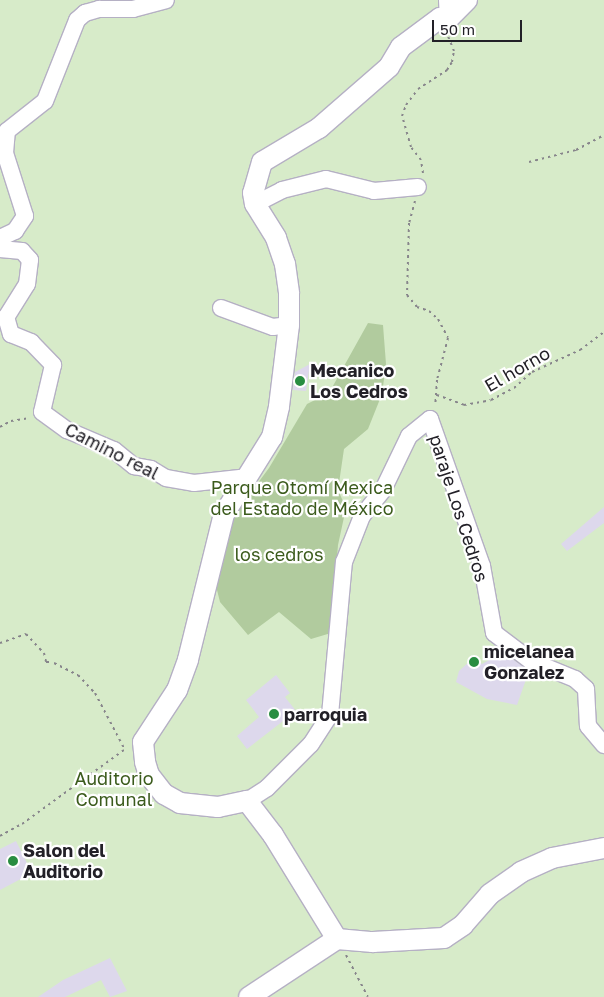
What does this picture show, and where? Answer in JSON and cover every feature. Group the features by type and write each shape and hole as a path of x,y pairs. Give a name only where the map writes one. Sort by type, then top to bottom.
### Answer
{"main road":[{"path":"337,938 274,835 247,801 218,807 180,803 164,794 149,775 142,742 176,690 188,660 224,514 249,477 272,437 279,407 289,326 285,264 276,238 255,204 253,193 262,162 319,128 389,67 402,47 445,12 467,0"},
{"path":"249,997 337,938 373,942 444,938 463,925 490,894 520,872 552,858 604,848"}],"street":[{"path":"0,238 15,231 25,216 5,153 7,131 45,101 77,20 85,13 99,9 133,9 166,0"},
{"path":"255,204 282,190 326,179 374,191 418,187"},
{"path":"0,249 22,251 30,260 27,284 6,317 11,334 31,342 53,364 42,412"},
{"path":"221,308 272,326 289,326"},
{"name":"Camino real","path":"42,412 74,434 114,450 134,466 151,469 166,478 194,483 249,477"},
{"name":"paraje Los Cedros","path":"247,801 267,788 311,744 330,715 344,562 362,516 383,490 409,436 430,420 482,566 494,633 531,661 576,679 586,689 588,726 604,745"}],"path":[{"path":"430,420 437,395 437,380 448,338 438,319 429,311 417,307 407,295 409,223 423,175 421,160 411,147 402,116 406,104 418,89 447,70 452,62 454,51 445,12"},
{"path":"529,162 576,150 604,135"},
{"name":"El horno","path":"437,395 464,405 491,400 514,388 532,372 580,350 604,332"},
{"path":"0,427 10,421 33,418 42,412"},
{"path":"0,643 26,634 44,653 46,662 50,662"},
{"path":"54,663 78,675 95,693 124,750 145,762"},
{"path":"0,836 22,824 124,750"},
{"path":"337,938 368,997"}],"green space":[{"name":"Parque Otomí Mexica del Estado de México","path":"0,0 604,0 604,997 0,997"},
{"name":"los cedros","path":"368,323 383,325 386,364 382,394 368,429 344,449 338,490 346,508 338,545 331,633 311,639 279,612 248,635 220,602 214,578 217,538 269,468 307,404 329,393"}],"building":[{"name":"Mecanico Los Cedros","path":"310,364 306,391 293,390 295,372"},
{"path":"604,507 604,523 567,551 561,544"},
{"path":"503,652 529,671 517,705 487,699 456,682 459,671 470,661 471,655 482,664"},
{"name":"parroquia","path":"276,675 290,693 285,697 296,711 247,749 237,736 259,717 246,700"},
{"name":"Salon del Auditorio","path":"16,841 32,873 0,890 0,849"},
{"path":"110,958 127,991 110,997 101,980 65,997 38,997 63,980"}],"place":[{"name":"Mecanico Los Cedros","path":"300,381"},
{"name":"micelanea Gonzalez","path":"474,662"},
{"name":"parroquia","path":"274,714"},
{"name":"Salon del Auditorio","path":"13,861"}],"park label":[{"name":"Auditorio Comunal","path":"114,790"}]}
